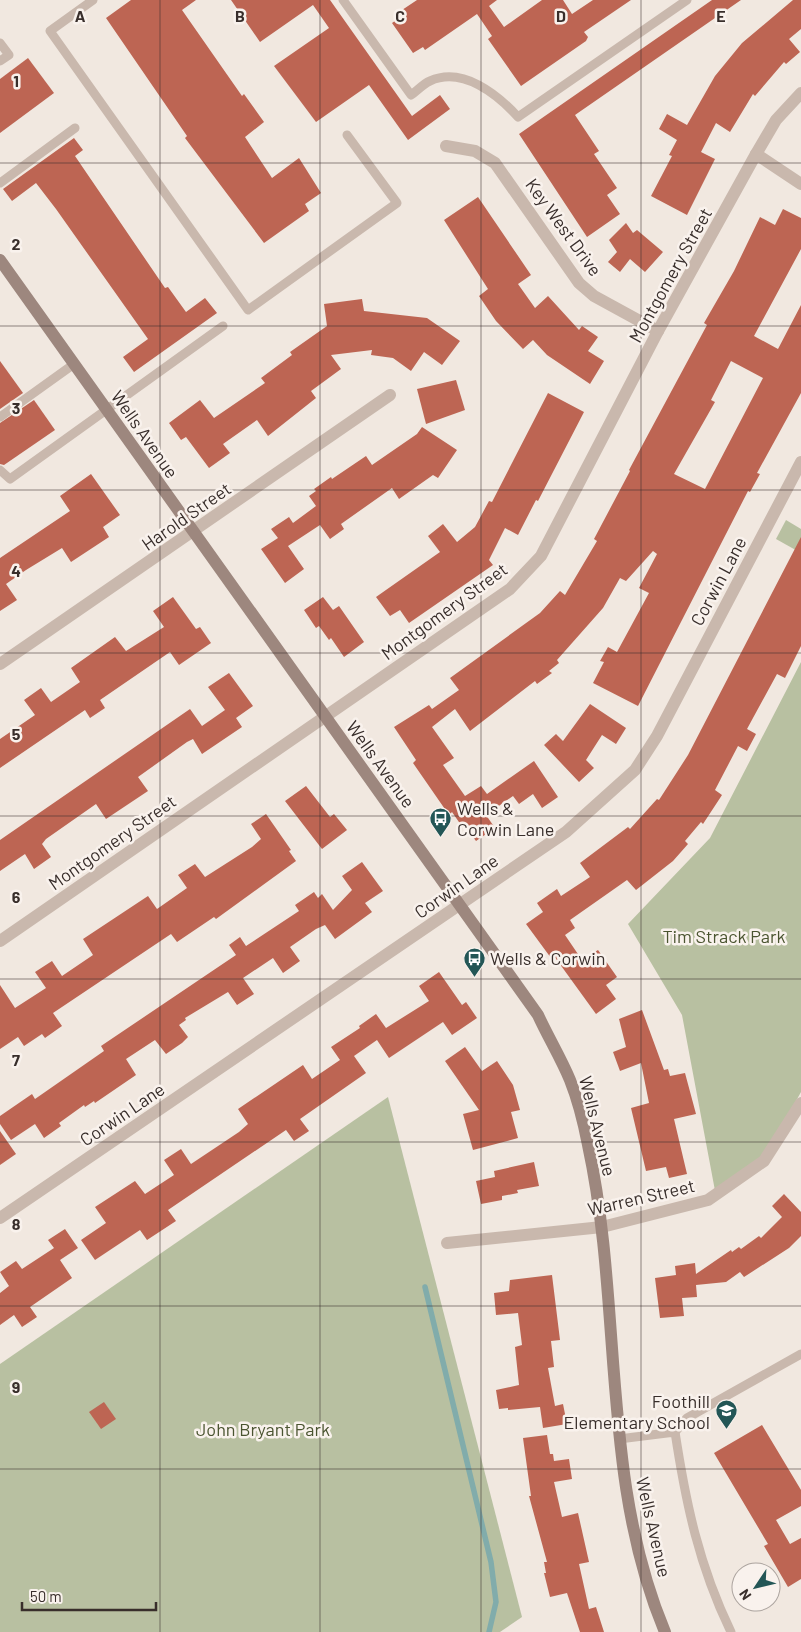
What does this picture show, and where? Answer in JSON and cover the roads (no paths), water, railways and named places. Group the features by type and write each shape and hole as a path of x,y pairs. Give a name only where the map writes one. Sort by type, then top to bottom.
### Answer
{"main road":[{"name":"Wells Avenue","path":"0,260 538,1015 570,1080 588,1144 602,1227 619,1438 626,1493 636,1546 665,1632"}],"street":[{"name":"Montgomery Street","path":"0,941 510,589 541,556 658,331 756,154 776,120 801,93"},
{"name":"Key West Drive","path":"446,146 475,151 495,163 579,283 594,296 658,331"},
{"path":"756,154 801,184"},
{"name":"Harold Street","path":"0,664 193,533 390,395"},
{"name":"Corwin Lane","path":"0,1218 566,832 635,770 657,736 801,462"},
{"name":"Warren Street","path":"447,1243 602,1227 708,1200 764,1161 801,1102"}],"lane":[{"path":"93,0 50,31 248,310 397,203 348,135"},
{"path":"343,0 411,95 430,81 452,78 475,83 506,104 518,117 687,0"},
{"path":"0,43 9,55 0,61"},
{"path":"0,183 75,128"},
{"path":"0,470 10,479 223,326"},
{"path":"0,416 74,364"},
{"path":"619,1438 675,1432 687,1418 801,1354"},
{"path":"675,1432 685,1498 699,1552 732,1632"}],"waterway":[{"path":"425,1287 491,1562 496,1602 489,1632"}],"place":[{"name":"Wells & Corwin Lane","path":"441,837"},
{"name":"Wells & Corwin","path":"474,977"},
{"name":"Foothill Elementary School","path":"726,1430"}],"park label":[{"name":"Tim Strack Park","path":"724,936"},
{"name":"John Bryant Park","path":"263,1429"}]}
